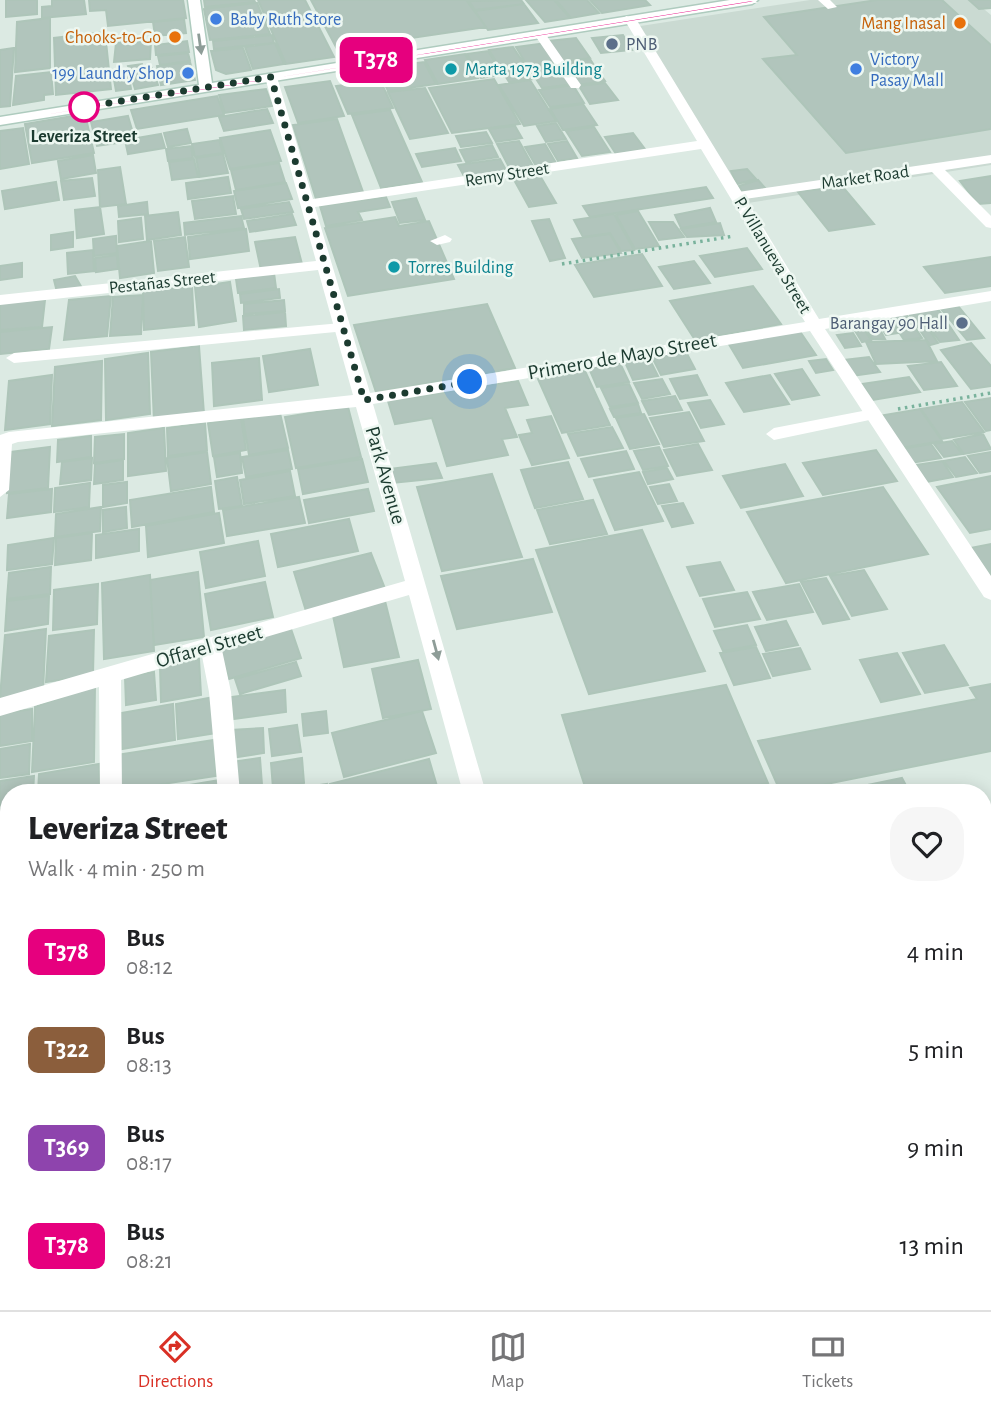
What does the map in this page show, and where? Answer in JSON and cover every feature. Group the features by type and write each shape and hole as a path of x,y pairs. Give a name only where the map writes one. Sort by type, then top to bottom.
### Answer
{"street":[{"path":"194,0 206,88"},
{"path":"0,121 752,0"},
{"name":"P. Villanueva Street","path":"630,19 814,324 991,592"},
{"name":"Park Avenue","path":"271,77 307,204 327,260 341,328 418,584 473,784"},
{"name":"Remy Street","path":"307,204 707,144"},
{"name":"Pestañas Street","path":"0,300 327,260"},
{"name":"Primero de Mayo Street","path":"0,490 3,441 15,436 364,400 991,296"},
{"name":"Offarel Street","path":"0,706 418,584"},
{"path":"210,645 220,692 228,784"},
{"path":"110,674 111,784"}],"lane":[{"path":"540,34 575,85"},
{"name":"Market Road","path":"738,196 991,159"},
{"path":"935,167 991,224"},
{"path":"14,358 341,328"},
{"path":"774,435 873,414"}],"path":[{"path":"562,264 760,232"},
{"path":"873,414 991,393"}],"shaded area":[{"path":"810,0 973,0 991,15 991,165 748,203 634,27"}],"building":[{"path":"6,0 37,0 37,14 6,17"},
{"path":"52,0 84,0 86,14 42,18 42,7 52,6"},
{"path":"89,0 183,0 186,18 108,26 106,10 90,11"},
{"path":"204,0 254,0 255,2 205,7"},
{"path":"258,0 305,0 334,57 286,64"},
{"path":"311,0 466,0 486,27 337,49"},
{"path":"521,0 524,4 475,10 469,1"},
{"path":"526,0 554,0 570,18 545,22"},
{"path":"556,0 587,0 599,13 571,18"},
{"path":"590,0 645,0 650,5 602,13"},
{"path":"877,0 942,0 991,45 991,129 846,153 763,59 797,55 764,17"},
{"path":"969,0 991,0 991,8 979,9"},
{"path":"257,3 270,34 210,40 204,9"},
{"path":"524,4 538,23 488,30 475,11"},
{"path":"50,18 50,68 15,72 17,22"},
{"path":"184,19 186,33 155,36 153,22"},
{"path":"105,32 111,89 56,95 54,38"},
{"path":"272,35 274,43 214,49 213,41"},
{"name":"PNB","path":"623,35 632,50 601,53 592,38"},
{"path":"576,38 590,58 561,62 547,41"},
{"path":"151,41 150,59 114,62 116,43"},
{"path":"187,41 189,52 156,55 155,45"},
{"path":"275,43 284,64 253,69 245,47"},
{"path":"546,43 559,62 528,67 516,47"},
{"path":"513,47 534,79 509,82 489,50"},
{"path":"14,48 10,106 0,107 0,50"},
{"path":"243,48 251,70 226,74 216,70 211,51"},
{"path":"488,51 503,75 481,78 467,54"},
{"path":"188,53 190,61 160,65 158,56"},
{"name":"Marta 1973 Building","path":"465,54 478,78 438,84 425,60"},
{"path":"590,59 597,70 570,74 562,63"},
{"path":"190,62 195,80 161,85 157,66"},
{"path":"424,62 436,84 388,91 377,68"},
{"path":"142,64 144,70 152,68 158,85 135,89 128,66"},
{"path":"560,64 574,84 542,88 529,68"},
{"path":"598,71 605,81 577,85 570,75"},
{"path":"51,72 53,94 44,95 44,100 13,105 16,76"},
{"path":"128,72 131,89 116,91 113,74"},
{"path":"494,79 520,124 452,133 429,88"},
{"path":"380,80 393,108 348,114 336,86"},
{"path":"530,80 556,121 524,126 499,85"},
{"path":"330,81 344,116 298,123 285,87"},
{"path":"605,83 618,100 590,104 579,86"},
{"path":"573,85 584,103 550,107 539,90"},
{"path":"425,88 448,133 410,139 388,92"},
{"path":"266,89 272,106 225,113 219,95"},
{"path":"217,96 224,115 137,129 131,110"},
{"path":"583,104 597,125 563,130 550,109"},
{"path":"267,109 273,123 224,131 219,117"},
{"path":"390,110 422,182 381,188 352,115"},
{"path":"85,114 94,153 32,163 25,124"},
{"path":"128,116 133,133 117,143 97,146 91,122"},
{"path":"337,119 363,192 316,199 293,125"},
{"path":"556,123 566,139 546,142 537,126"},
{"path":"515,126 522,138 496,142 489,129"},
{"path":"594,127 610,152 582,156 566,131"},
{"path":"23,128 29,164 0,169 0,131"},
{"path":"187,129 191,143 168,147 164,133"},
{"path":"270,130 281,161 230,169 220,138"},
{"path":"486,132 492,143 461,147 456,136"},
{"path":"633,133 645,149 616,154 605,137"},
{"path":"161,134 165,148 128,154 125,140"},
{"path":"219,140 223,153 195,157 192,144"},
{"path":"519,141 534,168 511,171 497,144"},
{"path":"567,141 577,158 558,161 548,144"},
{"path":"545,144 556,163 536,166 525,147"},
{"path":"492,145 498,157 466,162 460,150"},
{"path":"191,146 193,158 168,161 166,149"},
{"path":"455,148 461,161 422,167 416,154"},
{"path":"223,154 228,173 200,177 196,158"},
{"path":"93,155 96,173 61,179 58,161"},
{"path":"194,159 198,177 172,180 169,162"},
{"path":"500,159 507,172 465,178 458,165"},
{"path":"279,163 285,182 236,190 231,170"},
{"path":"120,167 126,204 100,207 98,170"},
{"path":"747,169 756,179 737,184 731,171"},
{"path":"539,174 556,203 529,207 513,178"},
{"path":"991,176 991,203 978,204 960,181"},
{"path":"228,177 231,193 188,199 186,183"},
{"path":"92,178 95,196 64,200 61,181"},
{"path":"758,180 766,189 743,193 739,186"},
{"path":"56,182 59,200 5,209 2,191"},
{"path":"286,183 292,199 238,208 234,191"},
{"path":"842,186 874,224 829,231 798,192"},
{"path":"706,187 713,198 590,217 583,206"},
{"path":"233,196 236,214 195,219 192,201"},
{"path":"386,197 390,207 358,212 362,220 326,226 320,206"},
{"path":"416,198 425,220 400,223 392,202"},
{"path":"147,202 148,214 119,217 118,206"},
{"path":"289,202 293,212 244,219 241,209"},
{"path":"100,207 104,234 77,238 75,210"},
{"path":"710,208 716,222 681,228 675,215"},
{"path":"638,211 659,246 635,249 616,215"},
{"path":"178,212 181,235 147,240 145,216"},
{"path":"292,214 296,225 250,232 247,221"},
{"path":"614,214 634,250 621,251 610,233 583,237 574,220"},
{"path":"241,216 244,228 185,235 184,223"},
{"name":"Torres Building","path":"395,217 399,226 429,221 454,279 348,296 325,228"},
{"path":"141,218 143,239 119,242 118,221"},
{"path":"549,219 565,258 550,261 532,221"},
{"path":"649,222 673,222 684,237 659,240"},
{"path":"720,223 724,235 687,237 681,229"},
{"path":"246,229 249,251 190,259 188,237"},
{"path":"73,232 73,247 51,250 51,235"},
{"path":"610,234 621,253 582,258 572,239"},
{"path":"116,236 117,253 94,256 93,239"},
{"path":"185,237 189,267 158,271 154,241"},
{"path":"295,237 302,264 261,270 255,242"},
{"path":"151,241 154,273 120,278 117,246"},
{"path":"747,248 762,269 715,277 700,256"},
{"path":"93,250 94,271 68,274 67,253"},
{"path":"642,254 662,286 594,297 575,265"},
{"path":"117,255 118,269 96,272 95,258"},
{"path":"991,257 991,286 945,293 924,267"},
{"path":"694,261 710,283 674,289 659,267"},
{"path":"22,263 22,277 0,280 0,266"},
{"path":"274,273 276,288 238,293 236,279"},
{"path":"75,276 82,288 57,292 54,280"},
{"path":"230,282 236,321 199,327 195,287"},
{"path":"192,286 194,325 144,330 143,291"},
{"path":"753,286 781,324 695,340 670,301"},
{"path":"279,289 280,298 241,303 240,294"},
{"path":"143,295 141,334 110,336 113,297"},
{"path":"111,296 107,336 64,340 69,300"},
{"path":"45,300 42,327 0,330 0,303"},
{"path":"284,300 285,311 244,314 244,304"},
{"path":"487,304 515,368 376,392 354,325"},
{"name":"Barangay 90 Hall","path":"958,306 984,338 967,340 941,309"},
{"path":"938,309 959,340 940,342 918,312"},
{"path":"285,312 286,326 244,330 243,316"},
{"path":"917,313 938,343 930,345 909,314"},
{"path":"906,314 922,338 904,340 888,315"},
{"path":"886,316 898,333 886,335 874,317"},
{"path":"874,318 885,339 872,339 861,319"},
{"path":"858,320 871,340 862,342 849,321"},
{"path":"52,327 49,349 0,354 0,332"},
{"path":"799,330 816,355 743,368 727,341"},
{"path":"853,333 861,346 845,348 837,335"},
{"path":"926,340 937,361 876,364 866,342"},
{"path":"971,343 991,366 991,386 971,389 941,350"},
{"path":"199,346 204,414 154,421 151,352"},
{"path":"310,349 318,385 269,392 263,356"},
{"path":"685,350 695,369 661,375 651,355"},
{"path":"148,353 150,414 106,420 105,359"},
{"path":"648,356 658,376 633,380 624,360"},
{"path":"869,357 880,372 852,376 843,360"},
{"path":"259,358 262,400 214,406 212,363"},
{"path":"826,359 833,370 816,373 809,361"},
{"path":"102,361 101,420 52,426 55,367"},
{"path":"619,361 629,382 597,387 588,366"},
{"path":"941,362 957,386 924,390 908,366"},
{"path":"802,369 819,395 792,400 775,374"},
{"path":"585,371 610,425 562,433 538,379"},
{"path":"52,375 50,424 5,430 9,381"},
{"path":"697,375 707,395 680,399 670,379"},
{"path":"770,375 789,404 744,412 726,383"},
{"path":"909,377 920,392 873,400 862,384"},
{"path":"662,379 670,394 642,399 634,383"},
{"path":"518,381 528,405 505,408 517,437 502,439 508,455 447,466 432,418 395,424 388,401"},
{"path":"629,384 638,403 610,407 601,388"},
{"path":"675,396 682,410 649,415 642,401"},
{"path":"991,398 991,430 986,431 965,402"},
{"path":"710,400 724,424 701,428 688,403"},
{"path":"962,402 984,432 942,439 921,409"},
{"path":"638,404 641,413 614,417 610,409"},
{"path":"348,407 361,457 296,468 285,417"},
{"path":"920,409 942,441 900,448 879,416"},
{"path":"689,412 704,441 664,447 650,418"},
{"path":"280,413 288,448 249,455 243,419"},
{"path":"644,414 659,444 630,449 616,418"},
{"path":"551,416 569,458 532,465 519,435 532,433 527,420"},
{"path":"241,418 246,450 213,456 208,423"},
{"path":"205,423 207,451 168,456 167,428"},
{"path":"612,427 623,448 578,456 568,434"},
{"path":"164,428 166,471 128,476 128,433"},
{"path":"124,434 124,459 94,463 95,437"},
{"path":"983,434 991,449 964,454 954,440"},
{"path":"91,436 91,457 57,462 58,440"},
{"path":"952,441 962,454 944,457 934,444"},
{"path":"698,444 712,470 677,476 664,450"},
{"path":"931,444 941,458 911,463 901,449"},
{"path":"50,447 48,488 7,493 11,452"},
{"path":"659,447 668,466 643,470 634,451"},
{"path":"288,450 292,469 246,477 242,457"},
{"path":"876,450 897,481 823,495 803,463"},
{"path":"626,451 634,469 589,477 581,459"},
{"path":"207,452 211,484 171,491 167,458"},
{"path":"991,452 991,471 980,473 968,456"},
{"path":"240,453 242,473 217,477 214,457"},
{"path":"965,457 977,473 956,477 944,461"},
{"path":"92,458 91,480 60,484 62,462"},
{"path":"362,459 368,482 303,494 298,469"},
{"path":"123,460 123,480 94,484 95,464"},
{"path":"942,461 953,477 927,482 916,465"},
{"path":"568,462 583,499 535,508 521,470"},
{"path":"436,463 442,478 392,483 389,469"},
{"path":"785,464 803,496 741,508 723,476"},
{"path":"667,468 673,479 648,484 643,472"},
{"path":"290,471 295,496 244,504 240,480"},
{"path":"639,472 663,521 615,530 594,480"},
{"path":"492,474 522,557 442,571 417,487"},
{"path":"991,476 991,529 970,533 937,487"},
{"path":"237,477 242,506 219,509 215,481"},
{"path":"127,482 127,503 103,507 103,485"},
{"path":"90,483 89,507 54,512 55,488"},
{"path":"669,484 677,501 658,504 650,487"},
{"path":"211,487 214,512 132,527 130,500"},
{"path":"883,487 928,554 786,583 747,512"},
{"path":"52,489 51,512 7,518 9,494"},
{"path":"368,489 374,511 309,523 304,500"},
{"path":"299,497 305,523 227,536 223,510"},
{"path":"593,500 607,534 550,544 537,510"},
{"path":"683,503 693,523 672,527 662,506"},
{"path":"101,507 100,531 55,537 56,514"},
{"path":"126,507 127,528 103,532 103,510"},
{"path":"219,513 224,543 148,557 146,526"},
{"path":"349,519 358,551 278,567 271,534"},
{"path":"139,529 139,551 96,558 96,535"},
{"path":"642,530 705,671 589,694 536,550"},
{"path":"92,533 91,560 55,565 56,538"},
{"path":"54,538 52,564 7,570 8,545"},
{"path":"258,541 265,576 206,588 200,552"},
{"path":"991,544 991,577 971,548"},
{"path":"371,553 386,591 306,611 294,572"},
{"path":"533,559 552,612 457,629 441,576"},
{"path":"720,562 734,590 700,596 687,567"},
{"path":"51,567 50,594 7,599 9,573"},
{"path":"864,570 887,609 852,616 830,576"},
{"path":"198,572 204,637 154,645 150,580"},
{"path":"150,575 154,651 104,659 102,583"},
{"path":"826,578 849,619 823,624 801,582"},
{"path":"265,582 273,617 211,630 205,594"},
{"path":"98,584 97,624 53,630 54,590"},
{"path":"799,584 813,612 767,620 753,592"},
{"path":"747,592 760,619 715,627 703,599"},
{"path":"49,596 48,624 5,631 7,601"},
{"path":"385,601 399,657 344,667 332,611"},
{"path":"786,621 798,645 766,651 755,627"},
{"path":"747,625 756,645 723,651 714,631"},
{"path":"290,626 301,658 229,679 218,646"},
{"path":"46,629 43,691 0,698 5,635"},
{"path":"94,630 93,675 46,682 49,636"},
{"path":"944,645 968,685 925,693 903,653"},
{"path":"756,647 770,678 734,685 720,653"},
{"path":"800,648 810,669 773,676 763,654"},
{"path":"897,653 920,694 881,702 860,660"},
{"path":"199,659 201,695 161,702 160,665"},
{"path":"418,660 431,709 383,718 372,669"},
{"path":"296,662 301,676 240,694 235,679"},
{"path":"154,672 156,700 126,705 125,677"},
{"path":"991,684 991,751 826,784 777,784 758,741 977,699 970,688"},
{"path":"95,685 94,762 32,772 35,707"},
{"path":"726,685 768,783 584,784 562,715"},
{"path":"285,690 286,712 233,719 231,697"},
{"path":"214,697 217,733 178,739 176,704"},
{"path":"173,704 175,740 122,749 121,713"},
{"path":"32,709 32,741 0,746 0,714"},
{"path":"326,711 328,733 304,736 302,714"},
{"path":"422,711 436,753 344,777 332,733"},
{"path":"297,725 301,752 272,756 269,729"},
{"path":"263,728 264,753 231,758 231,730"},
{"path":"214,740 216,776 163,784 116,784 116,755"},
{"path":"30,744 29,774 0,778 0,749"},
{"path":"260,758 262,784 233,784 231,762"},
{"path":"302,758 304,783 273,784 271,763"},
{"path":"429,759 436,784 330,784"},
{"path":"99,764 100,784 38,784 39,774"},
{"path":"34,776 34,784 0,784 0,781"},
{"path":"902,778 905,784 873,784"},
{"path":"220,780 220,784 196,784"}],"bus line":[{"name":"T378","path":"0,121 752,0"}],"place":[{"name":"Baby Ruth Store","path":"216,19"},
{"name":"Mang Inasal","path":"960,23"},
{"name":"Chooks-to-Go","path":"175,37"},
{"name":"PNB","path":"612,44"},
{"name":"Marta 1973 Building","path":"451,69"},
{"name":"Victory Pasay Mall","path":"856,69"},
{"name":"199 Laundry Shop","path":"188,73"},
{"name":"Leveriza Street","path":"84,107"},
{"name":"Torres Building","path":"394,267"},
{"name":"Barangay 90 Hall","path":"962,323"}],"route":[{"path":"84,107 271,77 341,328 364,400 470,382"}]}
